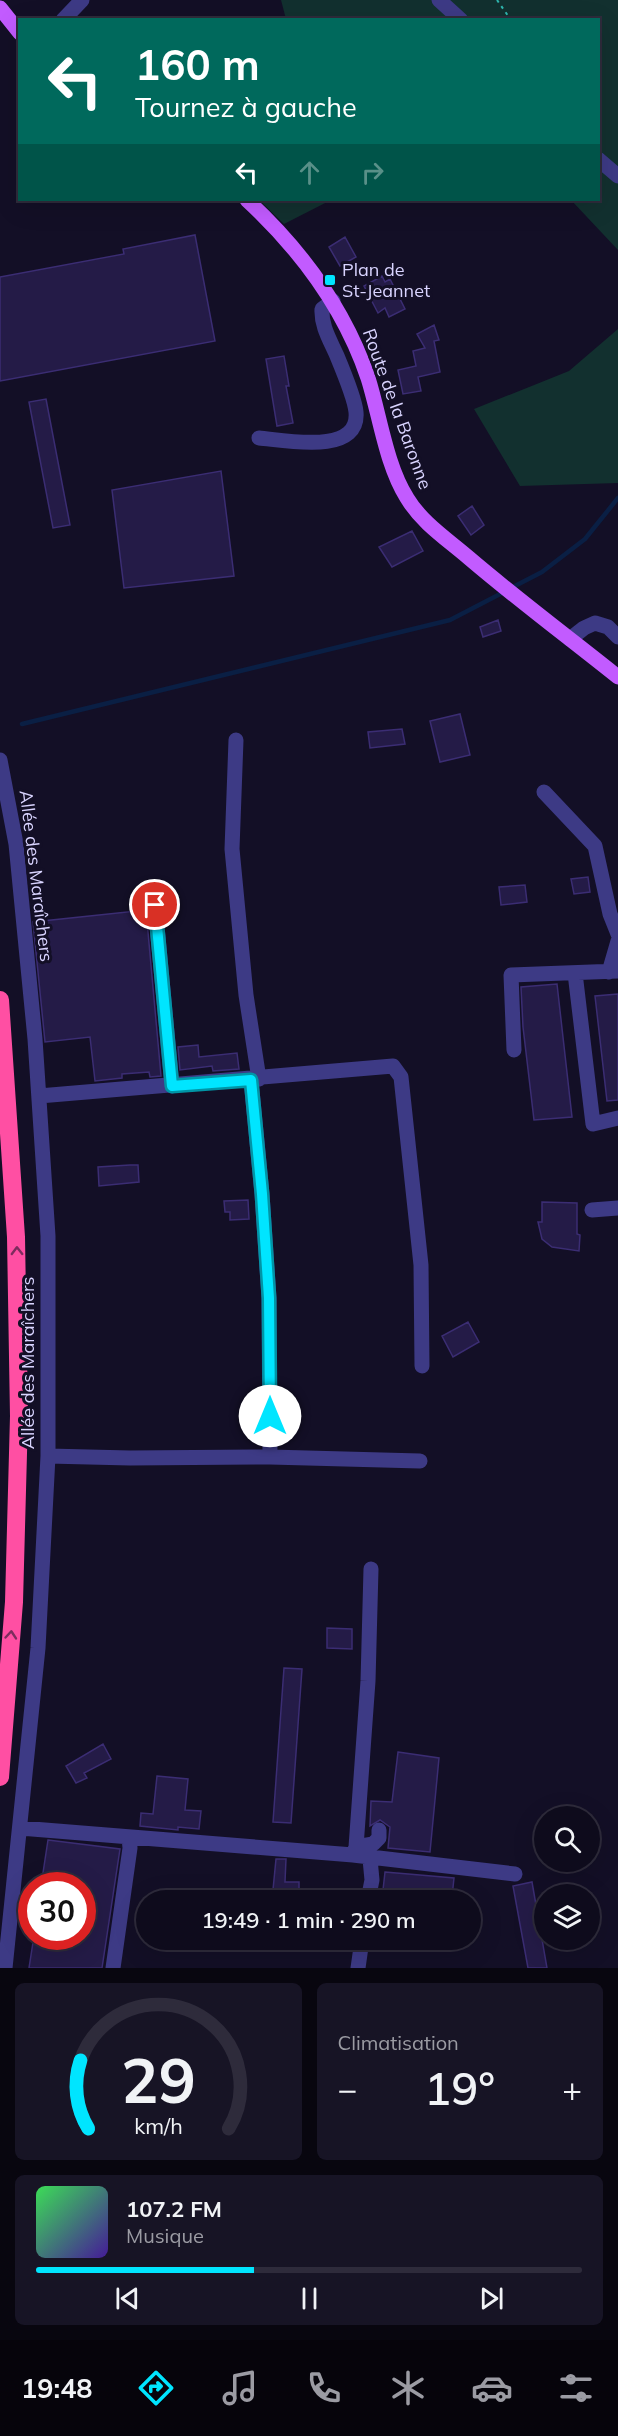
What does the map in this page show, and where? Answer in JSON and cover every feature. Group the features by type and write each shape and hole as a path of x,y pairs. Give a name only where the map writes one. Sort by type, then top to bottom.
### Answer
{"highway":[{"path":"0,1000 16,1237 19,1416 14,1602 0,1777"}],"main road":[{"path":"0,8 18,30"},
{"name":"Route de la Baronne","path":"248,201 288,241 309,266 333,301 355,344 368,378 396,476 419,515 498,583 618,677"}],"street":[{"path":"65,18 82,0"},
{"path":"439,0 459,18"},
{"path":"600,161 618,176"},
{"path":"259,438 319,443 344,437 354,428 357,413 322,321 322,309 333,301"},
{"path":"570,639 595,623 608,627 618,637"},
{"path":"236,740 232,849 255,1079 269,1298 270,1457"},
{"name":"Allée des Maraîchers","path":"0,760 16,844 39,1096 48,1236 48,1455 38,1648 4,1968"},
{"path":"544,792 596,846 610,914 618,934"},
{"path":"155,905 172,1086"},
{"path":"514,1050 511,975 614,971 618,941"},
{"path":"575,973 593,1124 618,1118"},
{"path":"39,1096 393,1066 400,1077 421,1265 422,1366"},
{"path":"592,1210 618,1208"},
{"path":"48,1455 420,1461"},
{"path":"354,1851 368,1681 371,1569"},
{"path":"20,1828 354,1851 370,1859 515,1874"},
{"path":"354,1851 373,1844 379,1838 379,1830"},
{"path":"112,1968 130,1848 129,1837"},
{"path":"370,1859 372,1880 370,1890"},
{"path":"358,1968 361,1950"}],"path":[{"path":"497,0 509,18"}],"green space":[{"path":"281,0 618,0 618,250 572,201 600,201 600,18 286,18"},
{"path":"260,201 329,201 284,224"},
{"path":"618,329 618,483 520,486 474,409 569,371"}],"building":[{"path":"195,235 215,341 0,381 0,277 124,254 123,249"},
{"path":"345,237 356,257 340,266 329,247"},
{"path":"382,276 385,282 390,279 405,309 389,317 385,308 378,313 364,286"},
{"path":"434,325 439,340 434,341 440,372 418,377 421,391 403,394 398,370 416,366 413,351 425,348 417,334"},
{"path":"284,356 289,386 286,386 293,423 277,426 266,359"},
{"path":"46,399 70,525 53,528 29,402"},
{"path":"221,471 234,576 124,588 112,490"},
{"path":"472,506 484,525 471,535 458,516"},
{"path":"412,531 423,551 392,567 379,547"},
{"path":"498,620 501,631 483,637 480,627"},
{"path":"460,714 470,755 440,762 430,721"},
{"path":"402,729 405,744 370,748 368,732"},
{"path":"588,877 590,892 574,894 571,879"},
{"path":"525,885 527,902 501,905 499,887"},
{"path":"146,910 161,1076 150,1077 149,1072 122,1074 122,1078 95,1081 90,1037 45,1042 33,922"},
{"path":"557,984 572,1117 534,1120 523,1027 521,987"},
{"path":"618,994 618,1100 607,1101 595,996"},
{"path":"198,1045 199,1057 237,1053 239,1069 213,1071 212,1066 180,1070 178,1047"},
{"path":"138,1165 139,1182 99,1186 98,1167"},
{"path":"248,1200 249,1219 230,1220 230,1212 225,1212 224,1201"},
{"path":"542,1202 577,1203 579,1251 552,1247 542,1239 538,1222 542,1222"},
{"path":"468,1322 479,1342 453,1357 442,1336"},
{"path":"327,1628 352,1629 352,1649 327,1648"},
{"path":"284,1668 302,1669 291,1823 273,1822"},
{"path":"103,1744 111,1759 84,1773 87,1778 76,1783 66,1766"},
{"path":"398,1752 439,1758 430,1852 388,1848 390,1827 380,1820 370,1826 371,1801 392,1802"},
{"path":"157,1776 188,1779 185,1810 201,1811 199,1829 178,1827 178,1830 140,1826 141,1813 153,1814"},
{"path":"48,1840 120,1849 102,1968 29,1968 32,1950 96,1950 96,1872 43,1872"},
{"path":"276,1859 286,1859 285,1882 299,1882 299,1890 273,1890"},
{"path":"385,1872 454,1878 453,1890 383,1890"},
{"path":"532,1882 534,1950 544,1950 547,1968 528,1968 513,1886"}],"waterway":[{"path":"511,588 542,572 585,539 618,498"},
{"path":"22,724 450,620 504,592"}],"place":[{"name":"Plan de St-Jeannet","path":"330,280"}],"route":[{"path":"155,905 172,1086 251,1080 269,1298 270,1416"}]}
